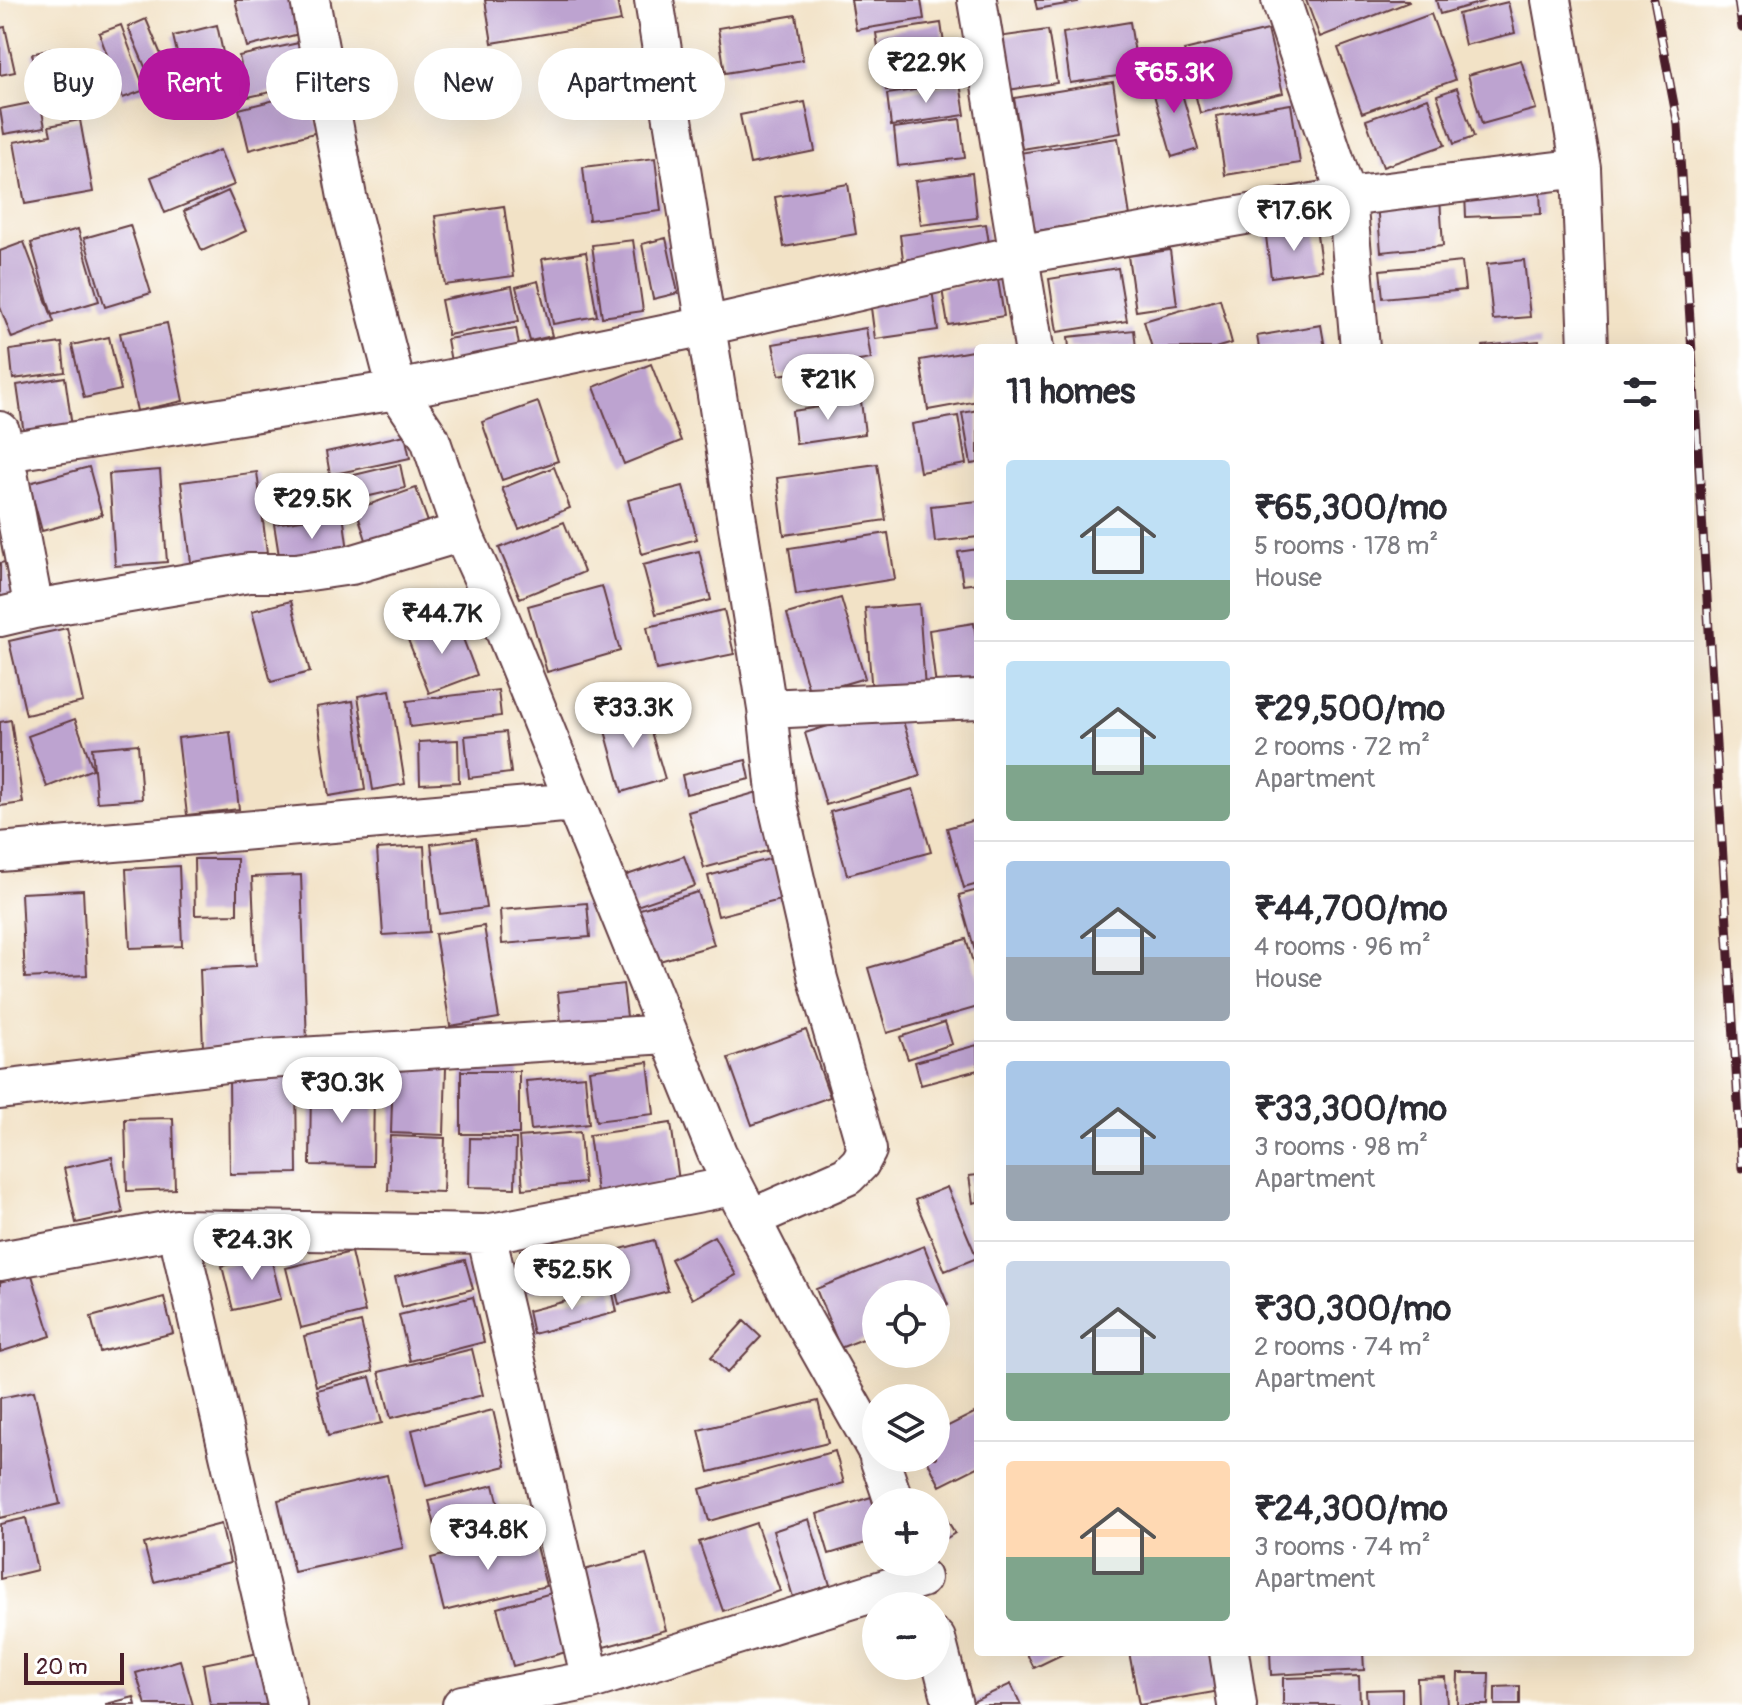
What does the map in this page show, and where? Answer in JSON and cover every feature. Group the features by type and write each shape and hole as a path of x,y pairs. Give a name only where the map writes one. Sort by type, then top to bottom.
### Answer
{"street":[{"path":"310,0 347,197 397,390 430,439 462,532 575,802 667,1034 741,1202 862,1424"},
{"path":"0,1261 177,1229 486,1234 741,1202 847,1176 867,1150 818,979 777,801 767,709 654,0"},
{"path":"977,0 1033,344"},
{"path":"1281,0 1347,197 1360,344"},
{"path":"1551,0 1581,168 1588,344"},
{"path":"462,532 351,565 296,573 249,573 17,613 2,445 397,390 706,326 1017,255 1347,197 1581,168"},
{"path":"767,709 974,699"},
{"path":"0,852 575,802"},
{"path":"0,1090 252,1060 667,1034"},
{"path":"177,1229 287,1705"},
{"path":"486,1234 591,1680"},
{"path":"462,1705 591,1680 921,1582"},
{"path":"1230,1656 1237,1705"},
{"path":"947,1680 953,1705"}],"building":[{"path":"235,0 290,0 299,34 247,47"},
{"path":"485,0 617,0 621,21 492,43"},
{"path":"851,0 921,0 924,19 856,30"},
{"path":"1035,0 1078,0 1078,2 1037,9"},
{"path":"1306,0 1408,0 1409,2 1320,37"},
{"path":"1436,0 1486,0 1486,1 1440,14"},
{"path":"1508,2 1515,33 1465,45 1458,14"},
{"path":"1431,14 1455,80 1362,113 1338,48"},
{"path":"796,15 803,60 725,73 725,48 721,48 718,28"},
{"path":"146,19 158,48 138,48 138,50 128,27"},
{"path":"1130,22 1138,73 1070,83 1063,33"},
{"path":"941,23 945,51 880,61 876,33"},
{"path":"121,25 138,71 138,93 123,98 122,48 105,48 99,33"},
{"path":"217,25 222,48 176,48 173,36"},
{"path":"5,27 15,72 0,75 0,28"},
{"path":"1048,30 1057,83 1007,90 998,37"},
{"path":"1268,30 1283,93 1200,113 1184,50"},
{"path":"303,42 304,48 276,48"},
{"path":"266,50 266,93 250,97 250,54"},
{"path":"949,53 953,80 886,90 882,63"},
{"path":"1521,60 1536,109 1482,124 1468,75"},
{"path":"1176,73 1198,149 1172,157 1150,81"},
{"path":"1113,82 1121,133 1022,149 1014,98"},
{"path":"960,83 965,115 891,126 887,94"},
{"path":"1457,88 1474,137 1454,144 1437,95"},
{"path":"1428,98 1445,145 1383,167 1366,120"},
{"path":"266,102 266,120 315,120 318,132 249,150 242,120 250,120 250,106"},
{"path":"805,102 815,151 750,164 740,115"},
{"path":"24,104 24,120 44,120 45,127 4,134 0,109"},
{"path":"1291,104 1300,163 1225,175 1216,116"},
{"path":"960,119 965,158 898,166 894,128"},
{"path":"80,120 93,192 25,204 14,142 51,135 49,126"},
{"path":"1118,138 1130,216 1031,232 1019,153"},
{"path":"220,150 234,185 165,213 151,177"},
{"path":"655,158 661,211 589,220 583,167"},
{"path":"972,173 977,218 921,225 915,181"},
{"path":"848,184 856,234 784,247 775,197"},
{"path":"1540,190 1541,214 1466,217 1465,193"},
{"path":"228,191 246,231 202,251 184,211"},
{"path":"1440,198 1443,246 1381,252 1377,203"},
{"path":"504,206 514,276 445,285 435,216"},
{"path":"986,224 991,256 904,267 900,235"},
{"path":"130,225 151,293 105,307 84,238"},
{"path":"1316,228 1322,270 1271,277 1266,236"},
{"path":"78,229 99,301 52,315 31,243"},
{"path":"666,238 678,293 653,299 642,244"},
{"path":"633,240 643,311 602,317 592,245"},
{"path":"24,242 54,322 12,338 0,307 0,251"},
{"path":"1170,250 1177,305 1136,311 1128,256"},
{"path":"586,252 597,316 553,324 542,259"},
{"path":"1524,260 1530,317 1493,320 1487,264"},
{"path":"1462,262 1465,290 1383,298 1380,270"},
{"path":"1118,268 1127,321 1057,332 1049,279"},
{"path":"998,280 1004,316 948,325 942,289"},
{"path":"538,281 552,336 530,341 516,287"},
{"path":"512,286 519,321 448,335 441,300"},
{"path":"932,290 938,330 875,339 870,300"},
{"path":"1220,299 1232,343 1151,344 1144,321"},
{"path":"167,323 183,401 137,411 120,333"},
{"path":"1321,325 1324,344 1258,344 1257,336"},
{"path":"516,328 520,351 451,362 447,339"},
{"path":"866,328 871,359 779,375 773,344"},
{"path":"1134,330 1136,344 1069,344 1068,337"},
{"path":"109,337 121,390 84,398 72,345"},
{"path":"1539,341 1539,344 1505,344"},
{"path":"62,343 65,372 13,379 10,350"},
{"path":"974,351 974,402 928,410 920,360"},
{"path":"651,364 681,441 624,464 594,387"},
{"path":"65,377 72,427 24,434 17,385"},
{"path":"861,401 865,434 796,444 792,411"},
{"path":"538,402 558,461 502,480 482,422"},
{"path":"974,411 974,464 971,464 962,413"},
{"path":"958,416 966,464 920,472 912,424"},
{"path":"405,435 410,458 330,475 326,452"},
{"path":"400,464 405,488 326,506 321,483"},
{"path":"877,464 886,520 784,535 777,478"},
{"path":"89,467 102,515 42,531 29,483"},
{"path":"554,467 570,508 519,529 502,488"},
{"path":"160,470 167,562 115,566 109,474"},
{"path":"257,472 267,553 191,563 181,482"},
{"path":"683,486 697,539 642,554 628,500"},
{"path":"416,488 429,525 368,546 356,509"},
{"path":"974,501 974,537 935,542 931,506"},
{"path":"343,514 349,558 281,568 274,524"},
{"path":"564,522 584,572 520,598 499,548"},
{"path":"888,533 895,579 796,595 789,548"},
{"path":"974,550 974,584 963,585 958,552"},
{"path":"699,551 711,600 656,614 643,565"},
{"path":"5,562 16,611 0,615 0,563"},
{"path":"602,586 620,651 547,672 528,606"},
{"path":"841,598 865,678 810,694 787,614"},
{"path":"291,601 310,672 271,682 252,611"},
{"path":"919,604 925,689 872,693 865,608"},
{"path":"724,610 734,654 656,670 647,627"},
{"path":"455,618 477,675 429,693 407,637"},
{"path":"974,623 974,689 937,694 929,630"},
{"path":"67,628 83,702 26,715 9,641"},
{"path":"390,690 405,784 373,790 358,696"},
{"path":"498,690 501,716 410,727 407,701"},
{"path":"353,701 365,790 329,796 316,707"},
{"path":"898,705 920,776 826,805 805,733"},
{"path":"644,708 665,779 622,792 602,720"},
{"path":"75,719 93,769 47,787 28,736"},
{"path":"11,720 23,803 0,806 0,722"},
{"path":"230,732 239,809 187,815 178,738"},
{"path":"506,732 511,773 469,778 465,736"},
{"path":"458,740 459,782 420,784 419,742"},
{"path":"138,744 142,799 97,802 92,748"},
{"path":"746,760 750,779 686,794 682,775"},
{"path":"913,789 931,852 847,875 830,812"},
{"path":"765,790 781,847 704,868 688,812"},
{"path":"974,820 974,885 964,888 947,828"},
{"path":"476,838 486,908 440,914 431,844"},
{"path":"424,846 429,932 383,935 377,849"},
{"path":"684,856 695,886 628,909 618,878"},
{"path":"773,858 784,899 718,916 708,876"},
{"path":"194,859 237,859 237,914 195,915"},
{"path":"179,866 182,946 130,948 126,869"},
{"path":"301,875 307,1043 203,1048 200,969 256,966 252,877"},
{"path":"83,890 87,975 25,978 21,893"},
{"path":"974,891 974,948 959,895"},
{"path":"698,892 714,945 646,965 630,912"},
{"path":"587,903 590,937 502,944 500,910"},
{"path":"484,926 499,1018 450,1026 435,934"},
{"path":"966,939 974,966 974,1008 887,1033 868,968"},
{"path":"623,984 628,1025 562,1033 558,992"},
{"path":"945,1022 952,1044 908,1059 900,1037"},
{"path":"806,1030 830,1097 752,1125 728,1058"},
{"path":"974,1046 974,1071 921,1085 915,1062"},
{"path":"648,1062 654,1114 596,1121 589,1070"},
{"path":"393,1066 446,1067 444,1135 391,1133"},
{"path":"461,1071 519,1071 519,1134 461,1134"},
{"path":"296,1074 297,1173 230,1174 229,1075"},
{"path":"585,1076 589,1124 531,1130 526,1081"},
{"path":"311,1085 374,1085 373,1166 310,1165"},
{"path":"173,1118 175,1189 127,1191 125,1119"},
{"path":"671,1123 679,1181 597,1192 589,1135"},
{"path":"580,1132 584,1183 523,1189 519,1137"},
{"path":"390,1136 445,1138 443,1192 388,1190"},
{"path":"470,1138 516,1139 515,1188 469,1187"},
{"path":"112,1157 123,1213 76,1223 64,1168"},
{"path":"974,1175 973,1203 969,1176"},
{"path":"947,1187 974,1251 974,1259 945,1271 915,1200"},
{"path":"714,1236 736,1275 692,1299 671,1259"},
{"path":"654,1240 668,1291 619,1304 606,1253"},
{"path":"591,1245 594,1287 523,1292 521,1250"},
{"path":"924,1246 938,1280 862,1280 862,1339 840,1348 816,1289"},
{"path":"351,1252 365,1312 301,1328 286,1268"},
{"path":"270,1254 281,1299 233,1310 222,1266"},
{"path":"465,1260 473,1289 402,1307 395,1277"},
{"path":"31,1272 51,1336 0,1352 0,1282"},
{"path":"612,1289 617,1312 533,1334 528,1311"},
{"path":"164,1297 173,1333 100,1352 91,1317"},
{"path":"473,1297 484,1342 410,1361 399,1315"},
{"path":"744,1321 761,1337 727,1373 711,1357"},
{"path":"361,1322 373,1371 316,1386 304,1336"},
{"path":"472,1349 483,1395 391,1418 379,1372"},
{"path":"370,1377 382,1423 328,1436 317,1390"},
{"path":"34,1391 60,1504 0,1518 0,1398"},
{"path":"818,1401 828,1443 709,1472 699,1430"},
{"path":"493,1410 506,1466 426,1486 412,1430"},
{"path":"974,1413 974,1469 940,1486 933,1472 950,1472 950,1425"},
{"path":"835,1451 844,1483 709,1521 700,1489"},
{"path":"387,1475 403,1548 294,1572 278,1500"},
{"path":"494,1485 504,1526 439,1542 429,1501"},
{"path":"862,1500 862,1544 829,1554 817,1514"},
{"path":"26,1518 37,1570 0,1579 0,1524"},
{"path":"809,1519 830,1585 793,1597 773,1531"},
{"path":"756,1523 780,1591 723,1611 699,1542"},
{"path":"221,1524 230,1563 154,1582 144,1544"},
{"path":"533,1534 546,1586 444,1611 431,1558"},
{"path":"646,1554 666,1630 604,1647 584,1570"},
{"path":"555,1592 570,1651 513,1666 497,1608"},
{"path":"269,1651 278,1705 210,1705 203,1664"},
{"path":"1028,1656 1059,1656 1034,1668"},
{"path":"1130,1656 1214,1656 1220,1691 1139,1705"},
{"path":"1270,1656 1363,1656 1364,1670 1271,1675"},
{"path":"180,1660 193,1705 146,1705 136,1673"},
{"path":"1458,1673 1489,1673 1488,1705 1457,1705"},
{"path":"1359,1676 1360,1705 1283,1705 1283,1678"},
{"path":"1445,1677 1447,1705 1418,1705 1417,1678"},
{"path":"1011,1684 1021,1705 973,1705 972,1702"},
{"path":"1520,1686 1520,1705 1495,1705 1495,1687"},
{"path":"1402,1689 1402,1705 1367,1705 1366,1690"},
{"path":"134,1697 136,1705 106,1705 106,1704"}],"railway":[{"path":"1654,0 1678,125 1691,344"},
{"path":"1738,0 1742,28"},
{"path":"1694,386 1742,1168"}]}
